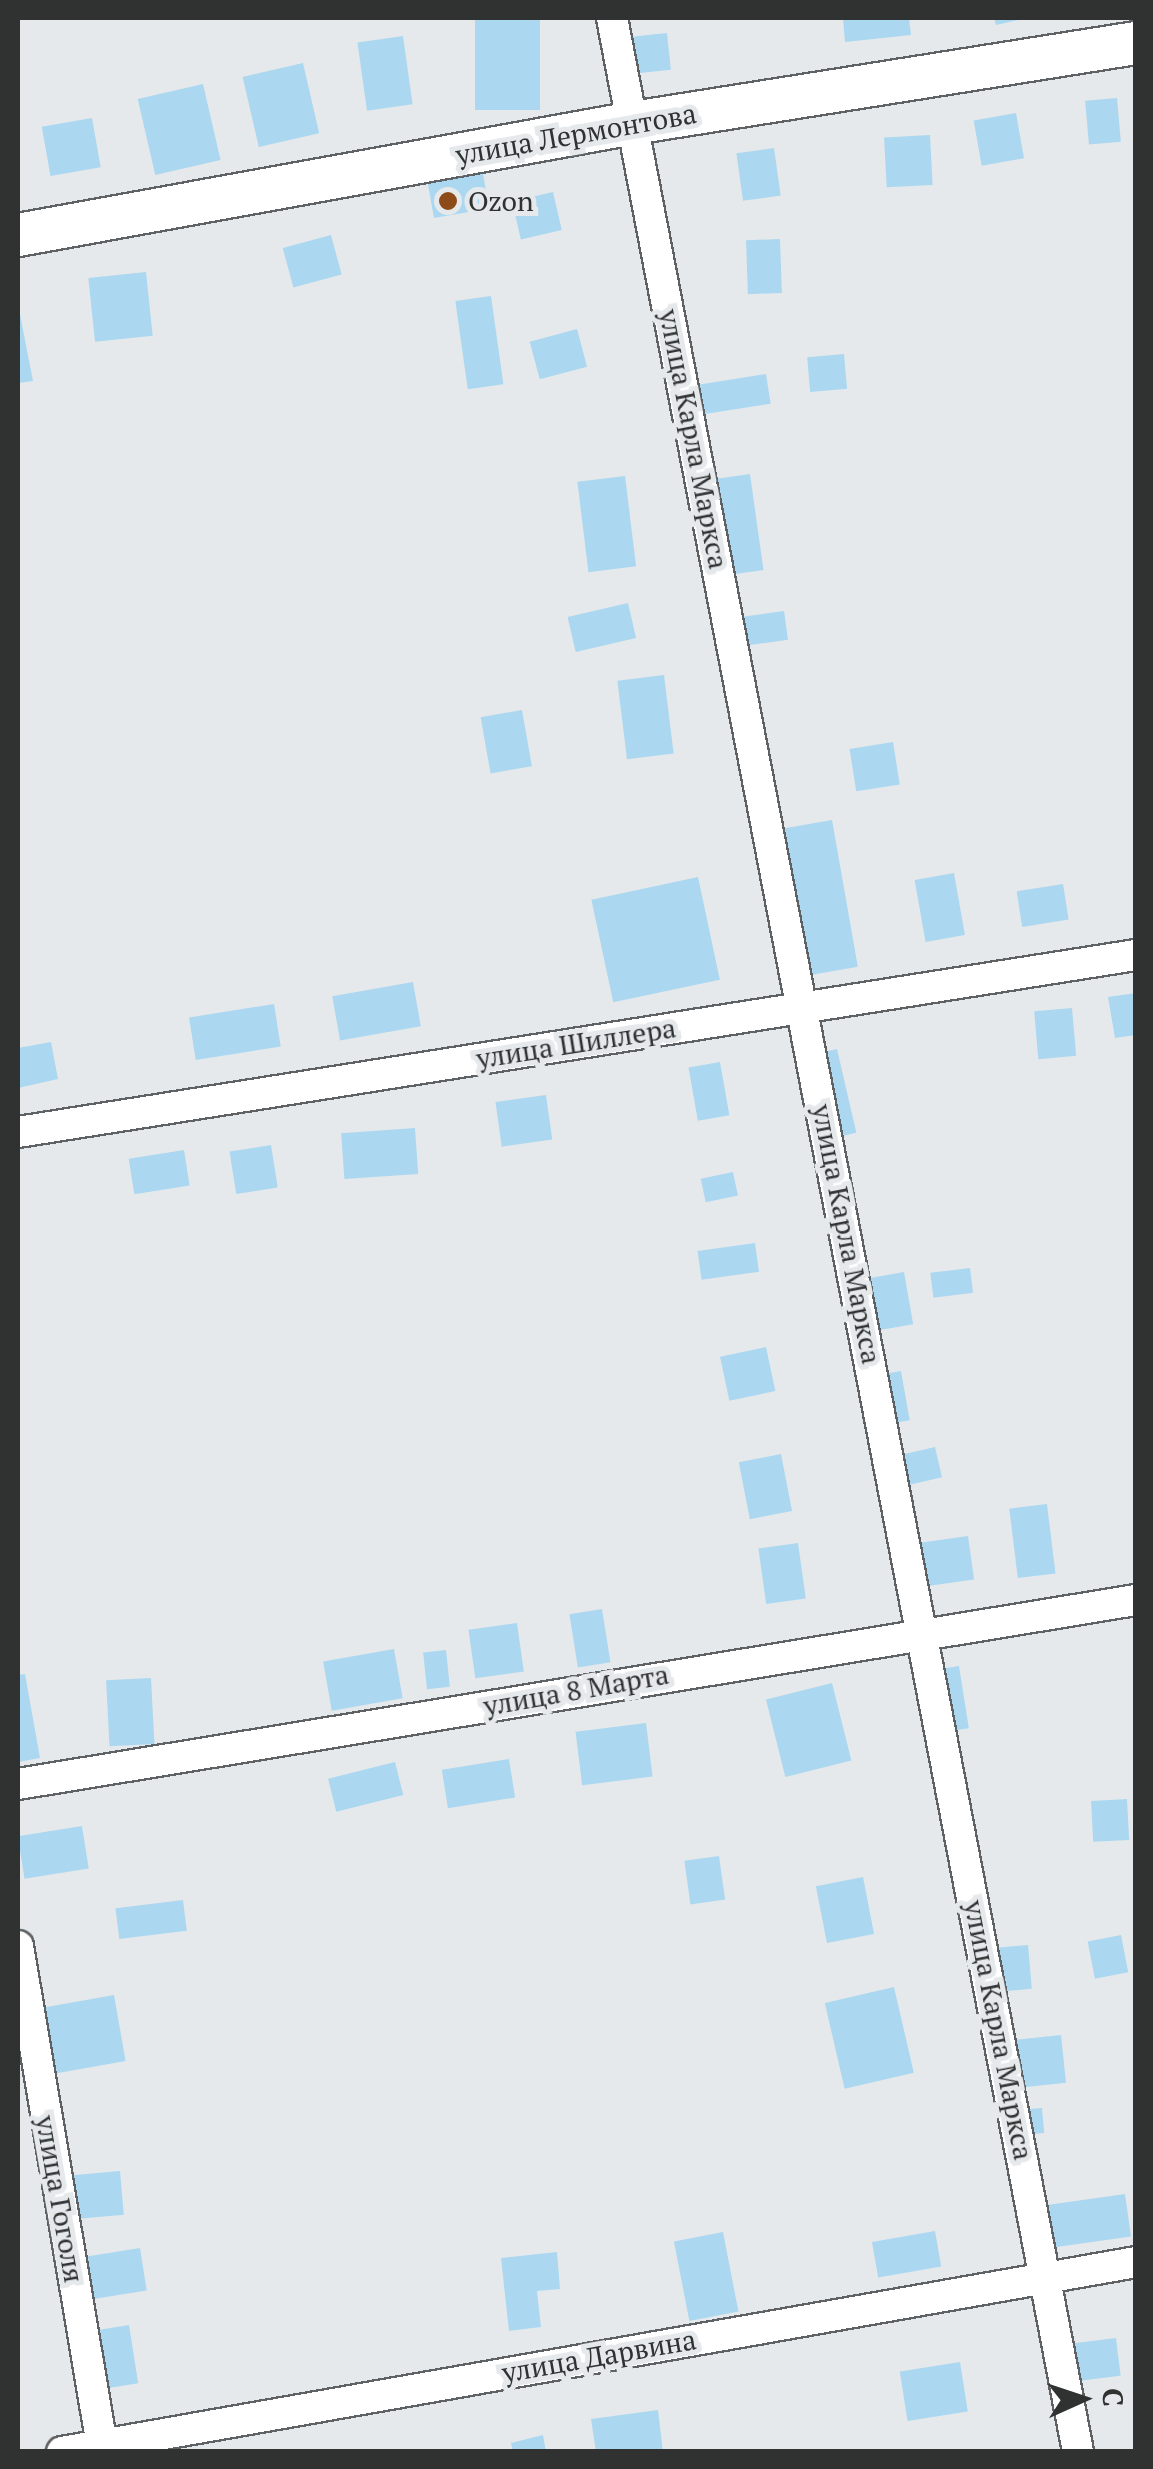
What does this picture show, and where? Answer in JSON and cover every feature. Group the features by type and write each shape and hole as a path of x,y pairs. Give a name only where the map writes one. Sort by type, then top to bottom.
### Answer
{"street":[{"name":"улица Карла Маркса","path":"612,18 1048,2276 1078,2452"},
{"name":"улица Лермонтова","path":"18,235 633,123 1136,43"},
{"name":"улица Шиллера","path":"18,1132 1136,955"},
{"name":"улица 8 Марта","path":"18,1784 922,1632 1136,1600"},
{"name":"улица Гоголя","path":"18,1946 102,2448"},
{"name":"улица Дарвина","path":"62,2452 102,2448 1136,2262"}],"building":[{"path":"475,18 540,18 540,110 475,110"},
{"path":"843,18 909,18 911,35 845,42"},
{"path":"994,18 1023,18 1023,19 996,25"},
{"path":"667,33 671,70 616,76 612,39"},
{"path":"403,36 413,104 367,111 357,42"},
{"path":"303,63 319,133 259,147 243,77"},
{"path":"203,84 221,160 155,175 138,99"},
{"path":"1117,98 1121,142 1089,145 1085,101"},
{"path":"1016,113 1024,158 982,166 974,120"},
{"path":"92,118 101,167 50,176 42,127"},
{"path":"930,135 933,185 887,187 884,137"},
{"path":"774,148 781,196 743,201 736,153"},
{"path":"482,168 489,208 434,218 427,178"},
{"path":"553,192 562,230 521,239 512,201"},
{"path":"331,235 342,275 293,288 283,248"},
{"path":"780,239 782,293 748,294 746,240"},
{"path":"146,272 153,336 95,342 88,278"},
{"path":"491,296 503,384 468,389 455,301"},
{"path":"18,304 33,381 18,383"},
{"path":"577,329 587,367 540,379 530,342"},
{"path":"844,354 847,389 810,392 807,357"},
{"path":"766,374 771,404 689,417 684,387"},
{"path":"750,474 763,570 718,576 704,480"},
{"path":"625,476 636,566 588,572 577,482"},
{"path":"628,603 636,638 576,652 568,617"},
{"path":"784,611 788,640 726,648 722,620"},
{"path":"664,675 674,753 627,759 617,681"},
{"path":"522,710 532,766 491,773 481,717"},
{"path":"893,742 900,784 856,791 850,749"},
{"path":"832,820 858,967 795,978 769,831"},
{"path":"954,873 965,935 926,942 915,880"},
{"path":"698,877 720,980 613,1002 591,900"},
{"path":"1063,884 1069,920 1022,927 1017,891"},
{"path":"413,982 421,1026 340,1041 332,996"},
{"path":"1136,993 1136,1035 1115,1038 1108,997"},
{"path":"274,1004 281,1046 196,1060 189,1017"},
{"path":"1072,1008 1076,1056 1038,1059 1034,1011"},
{"path":"51,1042 58,1079 18,1088 18,1048"},
{"path":"837,1049 856,1133 817,1142 798,1058"},
{"path":"720,1062 729,1115 698,1121 688,1068"},
{"path":"546,1095 552,1140 502,1147 495,1102"},
{"path":"415,1128 418,1174 344,1179 341,1133"},
{"path":"271,1145 278,1187 236,1194 230,1152"},
{"path":"184,1150 190,1186 134,1194 129,1159"},
{"path":"733,1172 738,1195 706,1202 701,1179"},
{"path":"755,1243 759,1272 702,1280 698,1251"},
{"path":"970,1268 973,1293 933,1298 930,1273"},
{"path":"904,1272 913,1324 857,1334 848,1282"},
{"path":"766,1347 775,1391 729,1401 720,1357"},
{"path":"901,1371 910,1420 874,1426 866,1377"},
{"path":"935,1447 942,1477 891,1489 884,1459"},
{"path":"781,1454 792,1511 750,1519 739,1462"},
{"path":"1047,1504 1056,1573 1018,1578 1009,1509"},
{"path":"968,1536 974,1580 914,1588 908,1544"},
{"path":"798,1543 806,1598 766,1604 758,1549"},
{"path":"602,1609 610,1662 578,1667 569,1614"},
{"path":"517,1623 524,1672 475,1678 468,1630"},
{"path":"394,1649 403,1698 332,1711 323,1662"},
{"path":"446,1650 450,1687 427,1689 423,1652"},
{"path":"959,1666 969,1728 923,1735 914,1673"},
{"path":"25,1674 40,1758 18,1762 18,1675"},
{"path":"151,1678 154,1744 110,1746 106,1680"},
{"path":"832,1683 851,1761 785,1777 766,1699"},
{"path":"646,1723 653,1777 582,1785 576,1732"},
{"path":"509,1759 515,1798 448,1808 442,1770"},
{"path":"395,1762 403,1795 336,1812 328,1779"},
{"path":"1127,1799 1129,1840 1093,1842 1091,1801"},
{"path":"82,1826 89,1868 25,1879 18,1836"},
{"path":"719,1856 725,1900 690,1904 684,1861"},
{"path":"863,1877 874,1934 827,1943 816,1886"},
{"path":"183,1900 187,1931 119,1939 116,1908"},
{"path":"1121,1935 1128,1972 1095,1979 1088,1941"},
{"path":"1028,1945 1032,1989 990,1992 986,1949"},
{"path":"894,1987 914,2073 845,2089 825,2003"},
{"path":"114,1995 126,2061 57,2073 45,2007"},
{"path":"1061,2035 1066,2083 1002,2089 997,2042"},
{"path":"1042,2108 1044,2133 1008,2136 1006,2111"},
{"path":"120,2171 124,2215 59,2220 55,2177"},
{"path":"1125,2194 1131,2237 1030,2251 1024,2208"},
{"path":"935,2231 941,2266 878,2278 872,2242"},
{"path":"723,2232 738,2312 689,2321 674,2242"},
{"path":"140,2248 147,2290 75,2302 68,2259"},
{"path":"557,2252 560,2289 537,2291 541,2327 509,2331 501,2258"},
{"path":"129,2325 138,2383 106,2388 96,2330"},
{"path":"1116,2338 1121,2376 1056,2384 1051,2346"},
{"path":"960,2362 968,2411 908,2421 900,2372"},
{"path":"658,2410 663,2452 596,2452 591,2419"},
{"path":"543,2435 546,2452 513,2452 511,2443"}],"place":[{"name":"Ozon","path":"448,201"}]}
